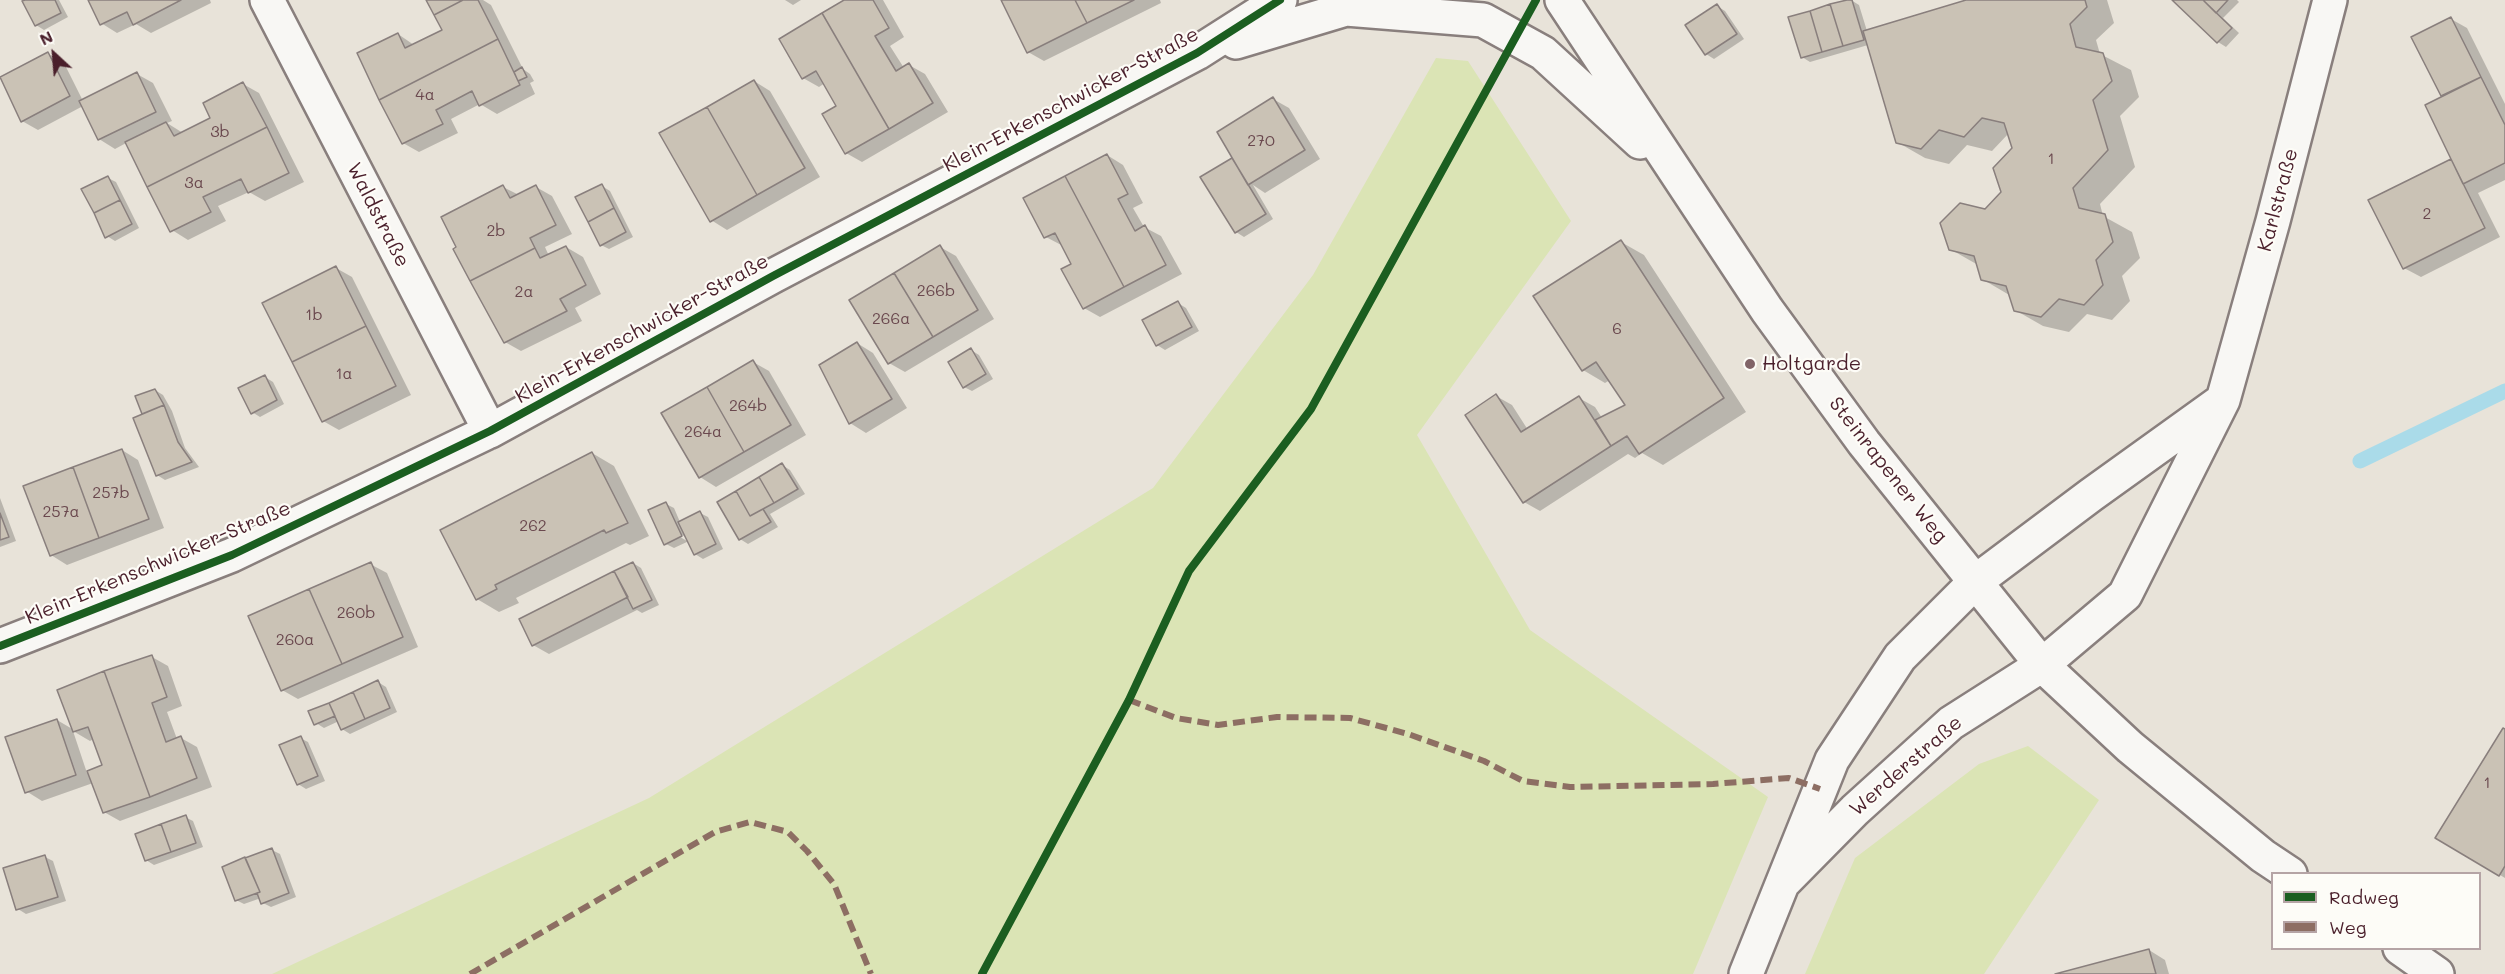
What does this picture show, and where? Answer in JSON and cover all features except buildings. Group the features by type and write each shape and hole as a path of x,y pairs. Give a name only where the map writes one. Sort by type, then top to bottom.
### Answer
{"street":[{"name":"Waldstraße","path":"267,0 490,431"},
{"name":"Klein-Erkenschwicker-Straße","path":"0,646 232,555 490,431 773,276 1197,54 1280,0"},
{"name":"Steinrapener Weg","path":"1562,0 1767,310 1864,443 2042,666 2130,747 2254,849 2288,872"},
{"name":"Karlstraße","path":"2042,666 2125,596 2223,400 2330,0"},
{"name":"Klein-Erkenschwicker-Straße","path":"1197,54 1355,4 1483,20 1542,53 1681,180"},
{"path":"1975,582 2223,400"},
{"name":"Werderstraße","path":"1746,974 1832,760 1900,657 1975,582"},
{"name":"Werderstraße","path":"1784,882 1855,810 1951,723 2042,666"},
{"path":"2403,950 2437,974"}],"green space":[{"path":"1436,58 1468,61 1571,221 1417,435 1530,630 1768,797 1693,974 272,974 649,798 1153,488 1313,275"},
{"path":"2028,746 2099,800 1984,974 1805,974 1855,858 1979,764"}],"waterway":[{"path":"2360,461 2505,391"}],"marked path":[{"path":"1129,700 1176,718 1218,725 1277,717 1350,718 1408,734 1484,761 1523,781 1570,787 1713,784 1789,778 1820,789"},
{"path":"470,974 715,832 750,822 788,832 834,884 871,974"}],"cycle path":[{"path":"0,646 232,555 490,431 773,276 1197,53 1280,0"},
{"path":"982,974 1129,700 1189,571 1311,409 1536,0"}],"place":[{"name":"Holtgarde","path":"1750,364"}]}
